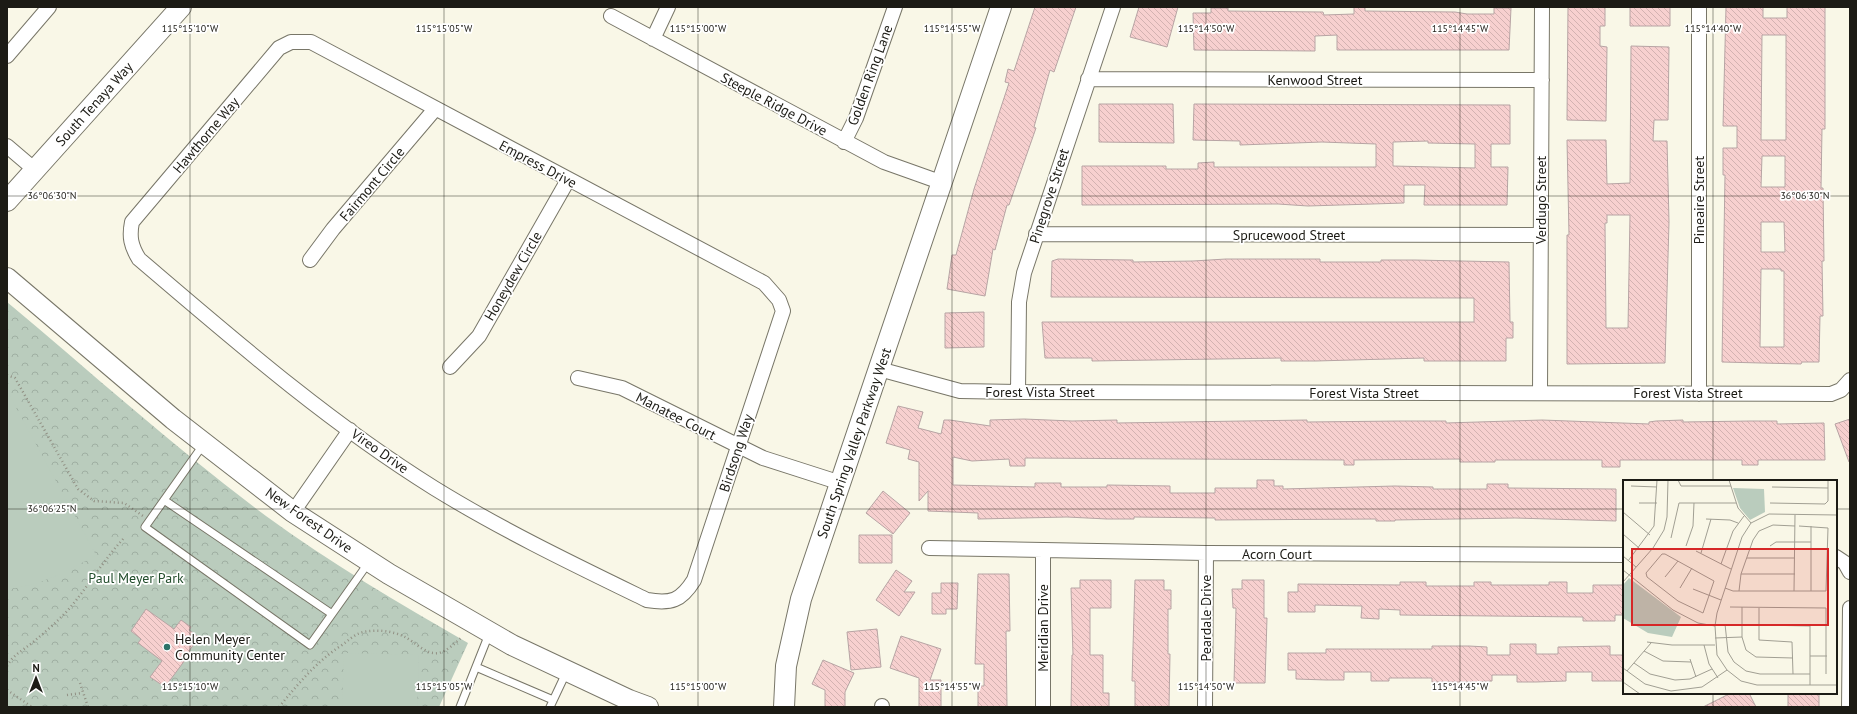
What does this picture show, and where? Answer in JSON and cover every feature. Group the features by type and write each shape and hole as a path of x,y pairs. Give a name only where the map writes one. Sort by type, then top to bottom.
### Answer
{"street":[{"path":"7,56 49,7"},
{"name":"South Tenaya Way","path":"7,201 34,169 181,7"},
{"path":"653,39 668,7"},
{"name":"Golden Ring Lane","path":"844,142 856,118 895,7"},
{"name":"South Spring Valley Parkway West","path":"784,707 786,666 800,599 1001,7"},
{"name":"Pinegrove Street","path":"1018,392 1020,302 1024,273 1113,7"},
{"name":"Verdugo Street","path":"1540,393 1542,7"},
{"name":"Pineaire Street","path":"1699,7 1699,394"},
{"name":"Steeple Ridge Drive","path":"611,16 844,142 884,162 942,183"},
{"name":"Empress Drive","path":"291,42 311,42 764,284 780,300"},
{"name":"Hawthorne Way","path":"130,234 132,222 137,216 279,48 291,42"},
{"name":"Kenwood Street","path":"1088,79 1542,80"},
{"name":"Fairmont Circle","path":"310,260 334,228 435,109"},
{"path":"7,146 34,169"},
{"name":"Honeydew Circle","path":"450,367 479,336 568,180"},
{"name":"Vireo Drive","path":"130,234 132,248 139,259 266,367 350,430 434,488 539,547 647,600 663,602 676,600"},
{"name":"Sprucewood Street","path":"1036,234 1541,235"},
{"name":"New Forest Drive","path":"7,278 167,414 293,512 369,562 512,645 629,700 648,707"},
{"name":"Birdsong Way","path":"676,600 687,591 694,580 739,448 783,311 780,300"},
{"name":"Forest Vista Street","path":"879,369 960,391 1018,392 1831,394 1841,390 1849,382"},
{"name":"Manatee Court","path":"578,378 622,388 739,448 763,458 840,483"},
{"path":"293,512 350,430"},
{"name":"Acorn Court","path":"929,548 1206,553 1623,555"},
{"name":"Meridian Drive","path":"1042,550 1043,707"},
{"name":"Peardale Drive","path":"1205,707 1206,553"},
{"path":"1849,707 1850,608"}],"lane":[{"path":"205,443 145,527 310,645 369,562"},
{"path":"164,500 332,614"},
{"path":"460,707 490,632"},
{"path":"476,667 552,704 567,670"}],"path":[{"path":"7,375 15,378 78,489 94,501 125,503 148,522"},
{"path":"7,666 16,654 33,642 68,610 104,565 115,547 125,537"},
{"path":"280,707 304,676 317,663 360,633 379,631 393,632 405,637 428,652 435,653 442,652 460,638"},
{"path":"80,683 82,693 88,707"},
{"path":"7,690 32,707"},
{"path":"68,695 82,693"}],"green space":[{"name":"Paul Meyer Park","path":"7,302 167,438 266,516 340,566 468,643 439,707 7,707"},
{"path":"7,391 96,555 53,577 31,585 7,589"},
{"path":"344,653 419,655 417,707 342,707"}],"building":[{"path":"1035,7 1076,7 1054,72 1050,70 1034,127 1036,128 1009,205 1007,205 995,250 993,249 985,296 947,289 952,255 956,255 974,189 1009,83 1005,82 1008,69 1014,71"},
{"path":"1139,7 1178,7 1167,47 1130,37"},
{"path":"1354,7 1365,7 1365,11 1455,12 1467,14 1494,14 1494,8 1511,8 1509,50 1337,50 1337,35 1315,36 1315,51 1194,50 1193,13 1211,13 1211,8 1228,8 1228,11 1323,12 1324,15 1354,14"},
{"path":"1568,7 1605,7 1605,26 1600,26 1600,46 1607,47 1606,121 1567,120"},
{"path":"1630,7 1670,7 1670,26 1630,26"},
{"path":"1726,7 1763,7 1763,18 1787,18 1787,7 1825,7 1825,129 1822,129 1821,188 1823,188 1824,261 1822,261 1823,316 1820,316 1819,362 1802,362 1801,364 1722,362 1725,175 1723,175 1723,148 1737,148 1737,126 1723,126","holes":["1762,35 1786,35 1786,140 1761,140","1762,156 1785,156 1785,187 1761,187","1761,222 1784,222 1785,252 1761,252","1761,269 1781,269 1781,271 1784,271 1784,347 1760,347"]},
{"path":"1631,46 1669,47 1668,120 1654,120 1653,141 1667,141 1669,222 1665,363 1567,364 1567,235 1569,235 1567,140 1606,140 1607,184 1630,183","holes":["1607,215 1630,215 1628,328 1606,328 1605,223 1607,223"]},
{"path":"1099,104 1173,104 1174,143 1099,142"},
{"path":"1194,104 1510,105 1510,144 1491,144 1491,167 1508,167 1507,205 1424,205 1425,185 1404,185 1404,203 1308,206 1278,204 1082,205 1082,166 1166,166 1166,169 1198,169 1198,163 1214,162 1214,167 1376,167 1376,144 1322,142 1240,145 1240,141 1193,140","holes":["1428,141 1428,143 1475,144 1475,168 1393,166 1393,142"]},
{"path":"1058,259 1133,260 1133,262 1226,259 1320,259 1320,262 1381,262 1381,260 1415,260 1509,262 1510,322 1513,322 1513,338 1506,338 1506,361 1424,361 1424,358 1281,361 1281,358 1092,361 1092,358 1045,358 1042,322 1474,322 1474,298 1051,297 1052,261"},
{"path":"984,312 984,347 945,348 945,313"},
{"path":"898,406 923,412 918,428 941,434 944,420 990,426 990,420 1024,419 1072,421 1117,420 1117,423 1307,420 1307,422 1446,421 1446,423 1542,420 1649,424 1649,422 1656,421 1683,420 1683,422 1777,421 1777,424 1824,423 1825,460 1758,460 1758,465 1742,465 1742,460 1620,460 1620,467 1602,467 1602,460 1495,460 1495,462 1460,462 1460,459 1354,460 1354,465 1344,465 1344,460 1025,458 1025,466 1010,466 1009,459 972,461 953,457 953,485 1035,487 1035,483 1061,483 1061,487 1107,487 1107,485 1170,486 1170,493 1215,493 1215,488 1257,488 1257,480 1274,480 1274,486 1283,486 1283,489 1395,486 1433,487 1433,489 1487,489 1487,484 1508,484 1508,488 1616,489 1616,521 1515,518 1395,521 1376,521 1376,519 1215,520 1215,518 1134,517 1134,519 1067,517 978,519 978,513 928,511 928,491 919,501 919,462 908,459 910,450 886,443"},
{"path":"1850,419 1850,462 1849,462 1835,424"},
{"path":"883,491 910,513 893,534 866,513"},
{"path":"859,535 892,535 892,563 859,563"},
{"path":"896,570 912,581 904,592 915,592 899,616 876,600"},
{"path":"978,574 1009,574 1010,631 1006,631 1007,707 978,707 978,686 984,686 984,664 975,664"},
{"path":"1080,580 1111,580 1111,608 1090,608 1090,655 1103,655 1103,693 1109,693 1109,707 1071,707 1073,655 1071,588 1080,588"},
{"path":"1135,580 1164,580 1164,590 1171,590 1171,609 1168,609 1168,654 1170,654 1169,707 1135,707 1135,681 1132,681"},
{"path":"1242,580 1264,580 1264,618 1267,618 1265,683 1234,683 1236,608 1233,608 1232,589 1242,589"},
{"path":"1400,582 1426,582 1426,586 1474,586 1474,582 1491,582 1491,585 1549,585 1549,582 1567,582 1567,593 1593,593 1593,585 1623,585 1623,615 1615,615 1615,621 1583,621 1583,617 1400,615 1400,610 1379,609 1379,619 1361,618 1362,606 1315,605 1315,612 1288,612 1288,592 1298,592 1298,584 1400,585"},
{"path":"941,583 958,583 957,609 946,609 946,614 932,614 932,593 941,593"},
{"name":"Helen Meyer Community Center","path":"146,609 174,629 181,620 191,627 189,630 199,637 189,651 191,652 165,687 150,677 162,661 138,643 141,639 131,631"},
{"path":"877,629 881,667 851,670 847,632"},
{"path":"901,636 941,649 930,680 941,680 941,707 919,707 919,678 890,668"},
{"path":"1510,644 1536,644 1536,654 1558,654 1558,647 1610,646 1610,655 1623,655 1623,681 1592,681 1592,672 1566,672 1566,681 1536,682 1517,682 1517,675 1492,675 1492,681 1469,682 1432,682 1432,678 1389,678 1389,681 1371,681 1371,672 1344,672 1344,680 1326,680 1296,679 1296,670 1288,670 1288,653 1326,653 1326,649 1432,649 1432,646 1469,646 1487,647 1487,655 1510,655"},
{"path":"823,660 854,673 845,692 845,707 825,707 825,690 812,684"},
{"path":"1729,694 1750,694 1756,707 1703,707"},
{"path":"1788,694 1819,694 1819,707 1788,707"}],"place":[{"name":"Helen Meyer Community Center","path":"167,647"}]}
